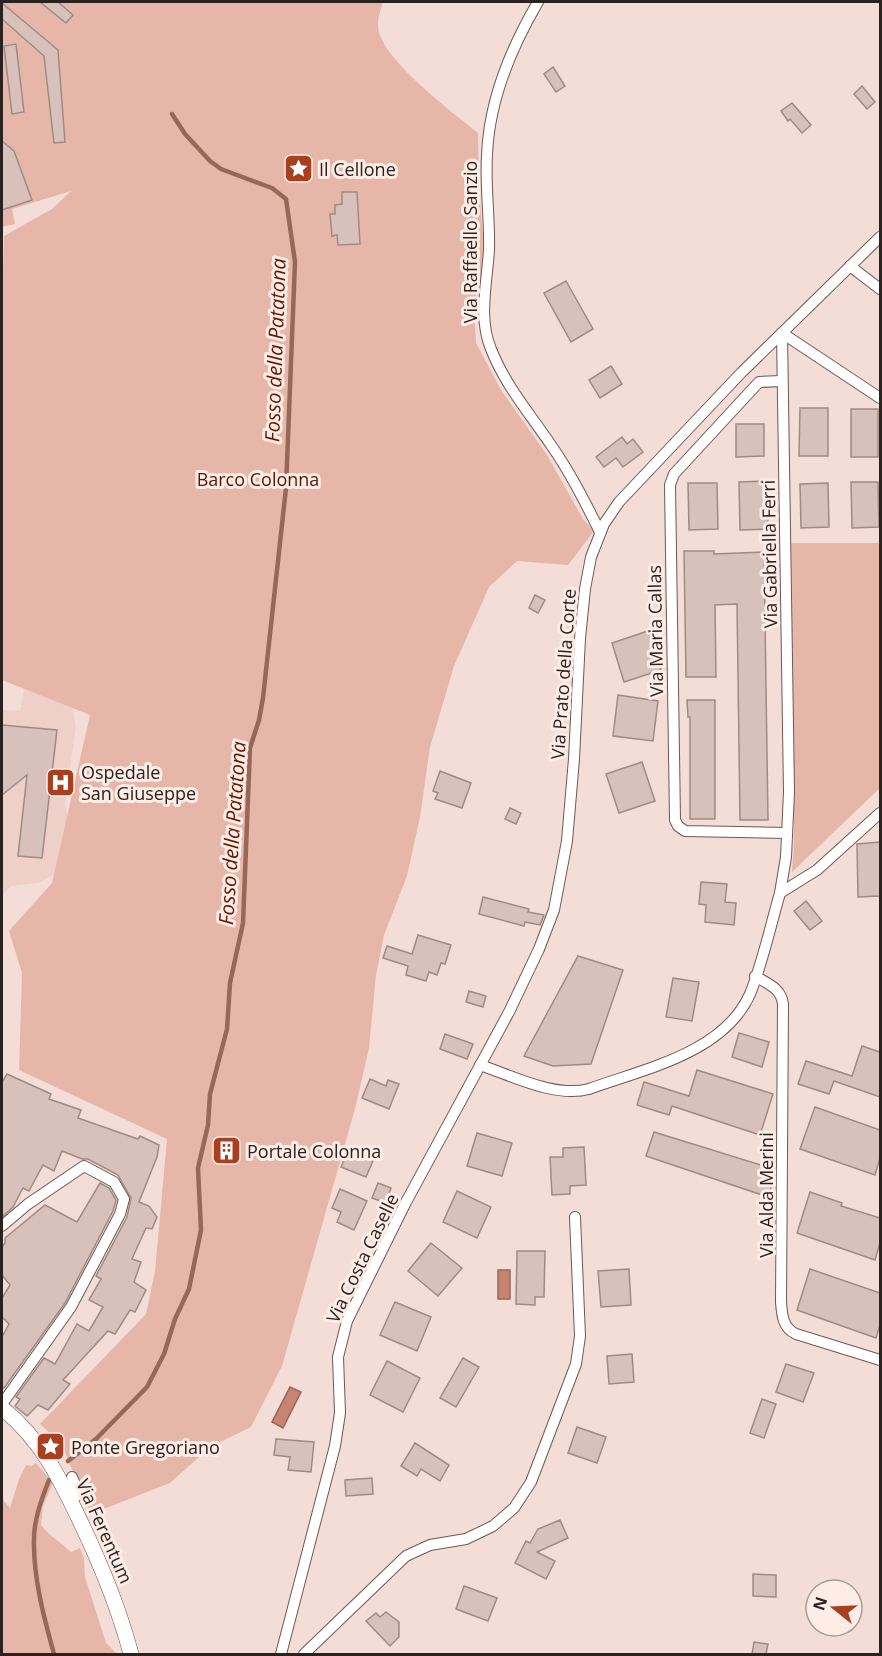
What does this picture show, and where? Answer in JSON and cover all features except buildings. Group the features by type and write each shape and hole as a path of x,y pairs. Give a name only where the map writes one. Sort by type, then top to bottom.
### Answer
{"main road":[{"name":"Via Ferentum","path":"2,1406 45,1453 55,1468 108,1584 131,1654"}],"street":[{"name":"Via Raffaello Sanzio","path":"537,2 508,63 489,132 487,185 489,234 485,322 489,344 498,365 518,399 558,455 600,532"},
{"name":"Via Prato della Corte","path":"480,1065 535,958 549,926 558,893 566,851 574,759 583,601 589,568 600,532 619,502 741,373 880,237"},
{"path":"850,266 880,289"},
{"path":"782,333 880,398"},
{"name":"Via Gabriella Ferri","path":"780,893 789,792 782,333"},
{"name":"Via Maria Callas","path":"782,381 759,382 674,474 670,485 670,520 675,820 678,826 685,831 787,833"},
{"path":"480,1065 555,1090 571,1092 589,1089 684,1054 717,1035 740,1011 749,996 780,893 817,870 880,813"},
{"name":"Via Alda Merini","path":"755,976 777,989 781,994 783,1004 781,1302 784,1321 788,1329 796,1334 880,1360"},
{"name":"Via Costa Caselle","path":"281,1654 335,1446 340,1413 338,1357 347,1321 405,1204 480,1065"},
{"path":"2,1226 28,1204 84,1166 114,1182 124,1199 120,1214 71,1307 2,1406"},
{"path":"304,1654 406,1556 430,1545 466,1539 493,1526 514,1508 531,1482 576,1364 580,1336 575,1217"},
{"path":"71,1501 78,1492 72,1478"}],"shaded area":[{"name":"Ospedale San Giuseppe","path":"27,675 66,697 73,711 76,727 65,803 70,832 63,863 53,875 39,883 11,886 2,896 2,795 27,775 18,855 42,858 57,731 2,725 2,710 20,711"},
{"path":"498,1270 510,1270 510,1299 498,1299"},
{"path":"290,1387 301,1392 283,1428 272,1422"}],"green space":[{"name":"Barco Colonna","path":"2,2 383,2 378,24 381,37 389,52 418,83 478,133 479,189 485,262 474,304 476,343 501,390 547,455 583,519 594,531 568,565 517,561 489,587 454,666 430,747 420,817 407,876 384,935 376,975 369,1048 355,1109 282,1366 251,1427 210,1447 170,1483 91,1514 61,1443 40,1424 146,1314 155,1271 167,1139 19,1070 22,973 9,931 52,883 90,715 2,680 4,236 52,209 71,191 12,209 15,224 2,227"},
{"path":"791,543 880,543 880,788 792,872 794,842"},
{"path":"36,1463 53,1483 43,1506 41,1525 71,1552 80,1548 84,1559 85,1577 106,1643 117,1654 2,1654 2,1499 10,1508 26,1465 32,1466"}],"waterway":[{"name":"Fosso della Patatona","path":"68,1461 96,1439 147,1387 164,1354 175,1319 189,1289 201,1230 198,1168 208,1125 210,1094 227,1029 230,983 243,923 250,748 263,698 286,488 295,262 286,199 272,188 221,169 210,161 185,134 172,114"},
{"name":"Fosso della Patatona","path":"49,1480 35,1524 34,1553 40,1597 54,1654"}],"place":[{"name":"Il Cellone","path":"298,169"},
{"name":"Ospedale San Giuseppe","path":"60,782"},
{"name":"Portale Colonna","path":"226,1151"},
{"name":"Ponte Gregoriano","path":"50,1447"}]}
